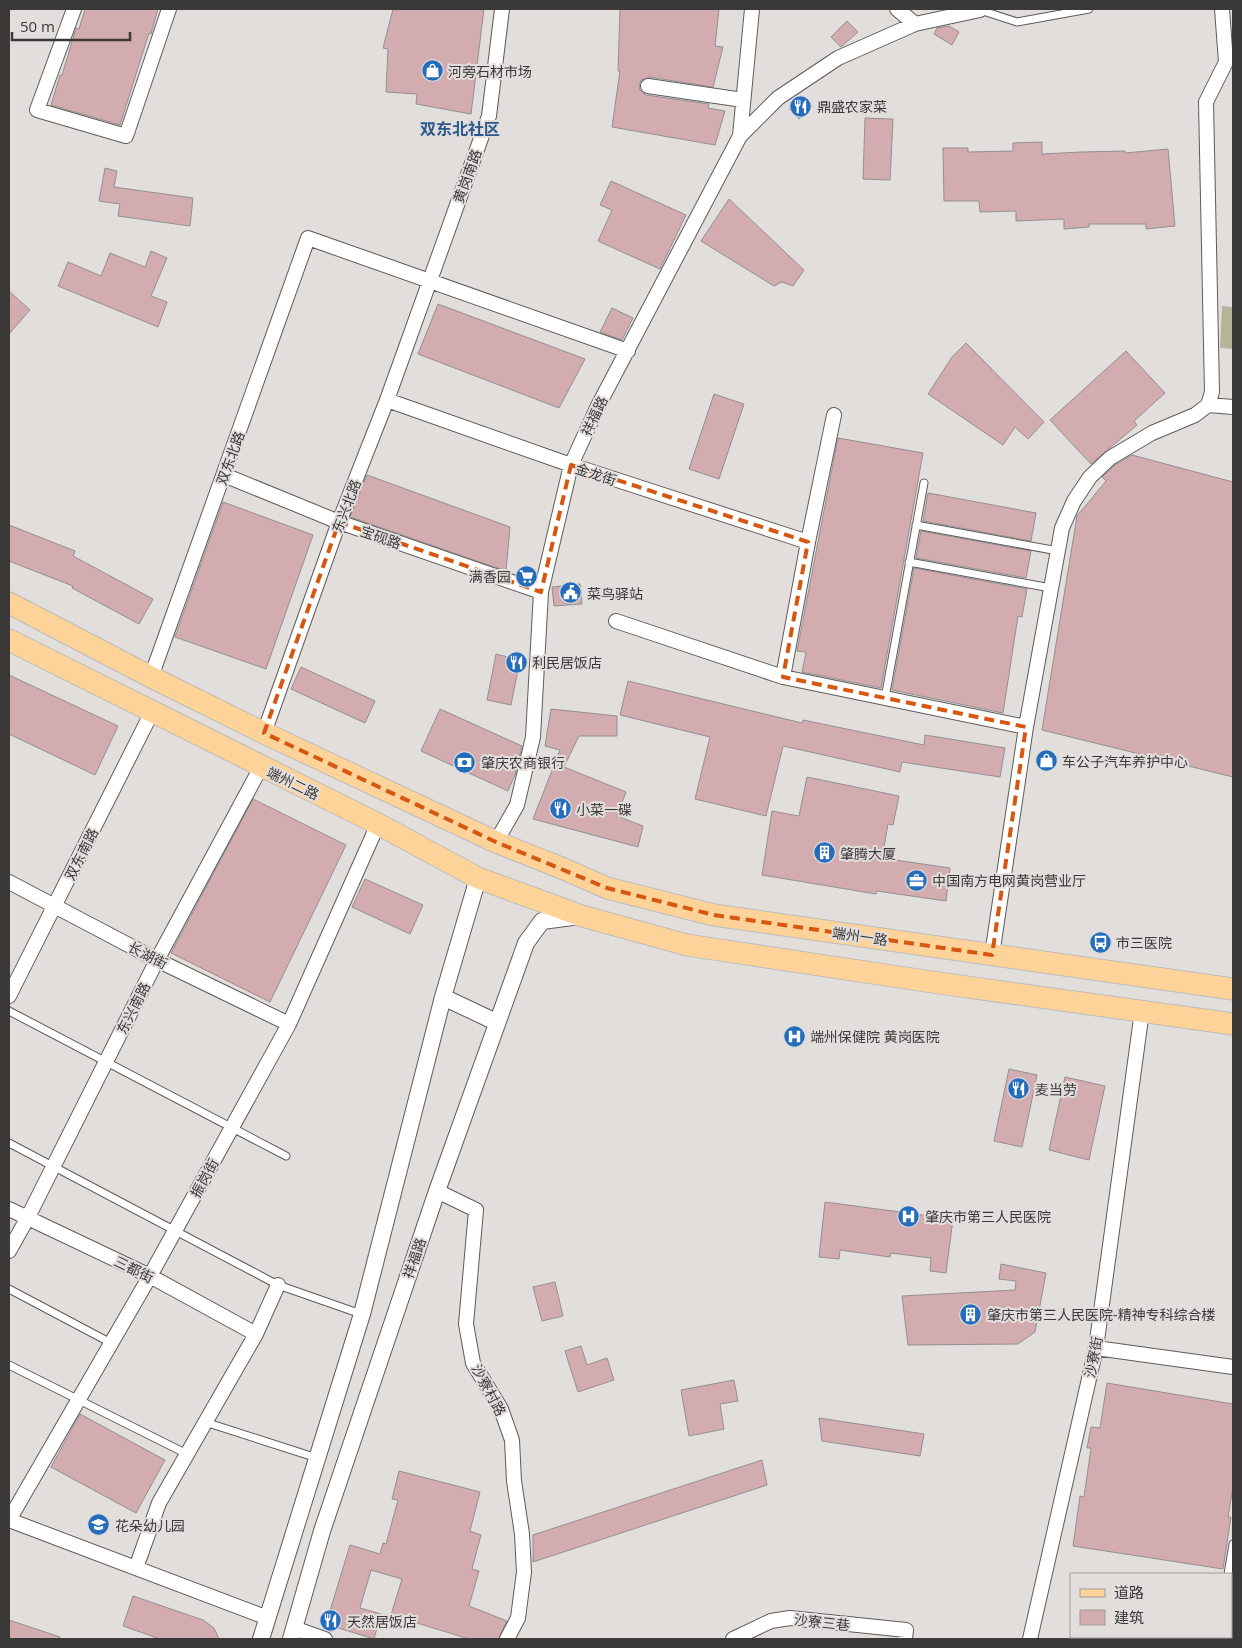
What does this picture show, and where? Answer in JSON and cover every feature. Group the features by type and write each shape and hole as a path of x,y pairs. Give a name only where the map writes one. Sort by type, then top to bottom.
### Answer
{"main road":[{"path":"9,603 264,733 496,842"},
{"name":"端州二路","path":"9,640 378,824 478,878 582,916"},
{"name":"端州一路","path":"496,842 607,888 714,916 1233,989"},
{"path":"582,916 687,945 939,983 1233,1024"}],"street":[{"path":"74,9 37,110 126,136 169,9"},
{"name":"黄岗南路","path":"429,281 489,116 502,9"},
{"name":"祥福路","path":"496,842 517,805 533,737 541,592 571,465 598,406 740,136 752,9"},
{"path":"897,9 915,24"},
{"path":"1208,406 1212,392 1206,102 1230,59 1222,9"},
{"path":"740,136 778,98 838,58 915,24 980,10"},
{"path":"648,86 743,100"},
{"name":"双东北路","path":"151,677 308,238 429,281"},
{"path":"429,281 628,351"},
{"name":"东兴北路","path":"264,733 339,522 387,400 429,281"},
{"name":"金龙街","path":"387,400 571,465 808,542"},
{"path":"992,955 1026,727 1062,528 1074,501 1090,478 1110,458 1152,433 1195,415 1208,406 1233,407"},
{"path":"783,677 834,416"},
{"name":"宝砚路","path":"224,475 339,522 541,592"},
{"path":"616,621 783,677 1026,727"},
{"name":"双东南路","path":"9,996 152,712"},
{"name":"东兴南路","path":"9,1250 157,960 261,767"},
{"name":"振岗街","path":"9,1520 150,1276 289,1024 378,824"},
{"path":"261,1639 362,1314 443,996 478,878"},
{"name":"长湖街","path":"9,882 157,960 289,1024"},
{"name":"祥福路","path":"292,1634 322,1531 437,1191 496,1022 526,943 542,921 582,916"},
{"path":"443,996 496,1022"},
{"name":"沙寮街","path":"1030,1639 1096,1348 1142,1011"},
{"name":"沙寮村路","path":"437,1191 476,1210 466,1324 473,1363 501,1409 512,1440 514,1481 522,1534 524,1572 518,1618 507,1639"},
{"name":"三都街","path":"9,1209 150,1276 256,1334"},
{"path":"136,1568 159,1503 256,1334 278,1285"},
{"path":"1096,1348 1233,1367"},
{"path":"9,1520 268,1618"},
{"name":"沙寮三巷","path":"733,1639 771,1620 790,1618 906,1630 905,1639"},
{"path":"292,1634 324,1639"}],"lane":[{"path":"980,10 1018,22 1089,9"},
{"path":"885,698 924,482"},
{"path":"916,526 1058,551"},
{"path":"909,562 1051,588"},
{"path":"9,1011 286,1156"},
{"path":"9,1143 278,1285 362,1314"},
{"path":"9,1288 112,1343"},
{"path":"9,1365 187,1454"},
{"path":"205,1422 317,1458"},
{"path":"1228,1573 1233,1544"}],"highlighted area":[{"path":"571,465 808,542 783,677 1026,727 992,955 714,915 607,888 496,842 264,733 339,522 541,592"}],"shaded area":[{"path":"1222,306 1233,307 1233,349 1220,348"}],"building":[{"path":"85,9 158,9 120,125 51,105 76,28 79,29"},
{"name":"河旁石材市场","path":"393,9 484,9 471,114 416,104 417,94 386,92 388,49 383,48"},
{"path":"620,9 719,9 715,46 723,47 713,87 649,77 641,80 639,85 640,90 646,95 709,104 708,108 725,111 715,145 612,127 620,71 618,71"},
{"path":"847,21 858,32 841,47 831,37"},
{"path":"949,26 959,32 952,45 934,34 937,28"},
{"path":"802,96 812,107 799,119 789,109"},
{"path":"865,118 893,119 890,180 863,179"},
{"path":"1042,142 1042,154 1125,151 1125,153 1168,149 1175,226 1146,229 1146,224 1089,224 1089,227 1064,229 1064,219 1016,221 1016,211 980,212 979,201 944,201 943,148 968,148 968,152 1013,151 1013,143"},
{"path":"105,168 117,171 114,187 193,198 190,226 118,216 120,204 99,201"},
{"path":"611,181 686,215 660,269 598,241 612,210 600,205"},
{"path":"729,199 804,270 793,286 782,282 774,286 701,241"},
{"path":"151,251 167,258 151,296 167,302 158,327 58,286 68,262 101,276 110,253 145,267"},
{"path":"9,291 30,310 9,334"},
{"path":"438,304 585,359 559,408 418,354"},
{"path":"612,308 633,318 622,340 600,332"},
{"path":"966,343 1044,422 1028,439 1015,427 1003,445 928,394 952,357"},
{"path":"1126,351 1165,393 1134,421 1137,425 1091,464 1050,420"},
{"path":"714,394 744,404 719,479 689,469"},
{"path":"838,438 923,453 881,688 802,672 806,652 797,651"},
{"path":"1132,455 1233,482 1233,777 1042,730 1077,516 1106,481 1102,477 1115,465"},
{"path":"367,475 510,527 506,571 350,517"},
{"path":"928,493 1036,513 1031,541 923,521"},
{"path":"223,502 313,535 266,669 175,637"},
{"path":"9,525 75,551 73,556 153,599 139,624 72,588 73,586 9,561"},
{"path":"921,531 1031,551 1026,578 916,558"},
{"path":"914,568 1027,589 1022,617 1018,616 1003,713 892,690"},
{"path":"580,584 582,604 554,606 552,587"},
{"path":"496,654 520,660 511,705 487,700"},
{"path":"301,667 375,701 365,723 291,689"},
{"path":"9,675 118,726 95,775 9,734"},
{"path":"628,681 802,723 803,720 924,745 925,735 1005,748 1000,777 902,762 900,772 783,746 766,816 695,799 710,737 620,715"},
{"path":"440,709 522,746 515,775 508,791 421,751"},
{"path":"551,709 617,716 617,736 579,736 564,767 626,792 617,816 643,826 638,847 533,819 560,750 545,746"},
{"path":"807,777 899,796 893,825 888,824 882,858 950,868 946,901 877,891 876,894 762,875 772,811 799,816"},
{"path":"253,799 346,845 270,1002 171,953"},
{"path":"365,879 423,905 410,934 352,907"},
{"path":"1009,1069 1037,1075 1022,1147 994,1141"},
{"path":"1065,1077 1105,1086 1089,1160 1049,1150"},
{"path":"825,1202 953,1219 946,1273 930,1271 931,1258 891,1253 890,1257 840,1250 839,1259 819,1257"},
{"name":"肇庆市第三人民医院-精神专科综合楼","path":"1001,1264 1046,1273 1035,1332 1018,1344 908,1345 902,1296 1015,1290 1016,1281 999,1279"},
{"path":"555,1282 563,1316 542,1321 533,1287"},
{"path":"581,1346 587,1365 607,1358 614,1380 578,1392 565,1351"},
{"path":"734,1380 738,1401 720,1404 724,1429 689,1436 681,1390"},
{"path":"1107,1383 1233,1404 1233,1487 1228,1517 1231,1517 1223,1569 1073,1546 1080,1496 1084,1497 1091,1448 1087,1448 1091,1427 1100,1428"},
{"path":"80,1414 165,1460 136,1513 51,1467"},
{"path":"819,1418 924,1434 920,1456 822,1441"},
{"path":"762,1460 767,1485 533,1562 533,1535"},
{"path":"399,1471 480,1492 470,1531 481,1535 472,1569 479,1571 469,1606 507,1621 498,1639 469,1639 391,1615 402,1579 371,1570 360,1608 381,1614 374,1639 326,1624 350,1545 380,1554 383,1543 386,1544 398,1500 392,1499"},
{"path":"133,1596 203,1620 214,1628 219,1639 160,1639 123,1626"},
{"path":"9,1620 60,1637 60,1639 9,1639"}],"place":[{"name":"河旁石材市场","path":"432,71"},
{"name":"鼎盛农家菜","path":"801,106"},
{"name":"满香园","path":"527,576"},
{"name":"菜鸟驿站","path":"571,593"},
{"name":"利民居饭店","path":"516,662"},
{"name":"车公子汽车养护中心","path":"1046,761"},
{"name":"肇庆农商银行","path":"465,762"},
{"name":"小菜一碟","path":"560,809"},
{"name":"肇腾大厦","path":"824,853"},
{"name":"中国南方电网黄岗营业厅","path":"916,880"},
{"name":"市三医院","path":"1100,942"},
{"name":"端州保健院 黄岗医院","path":"794,1036"},
{"name":"麦当劳","path":"1019,1089"},
{"name":"肇庆市第三人民医院","path":"909,1216"},
{"name":"肇庆市第三人民医院-精神专科综合楼","path":"971,1314"},
{"name":"花朵幼儿园","path":"99,1525"},
{"name":"天然居饭店","path":"331,1621"}],"district":[{"name":"双东北社区","path":"460,129"}]}
